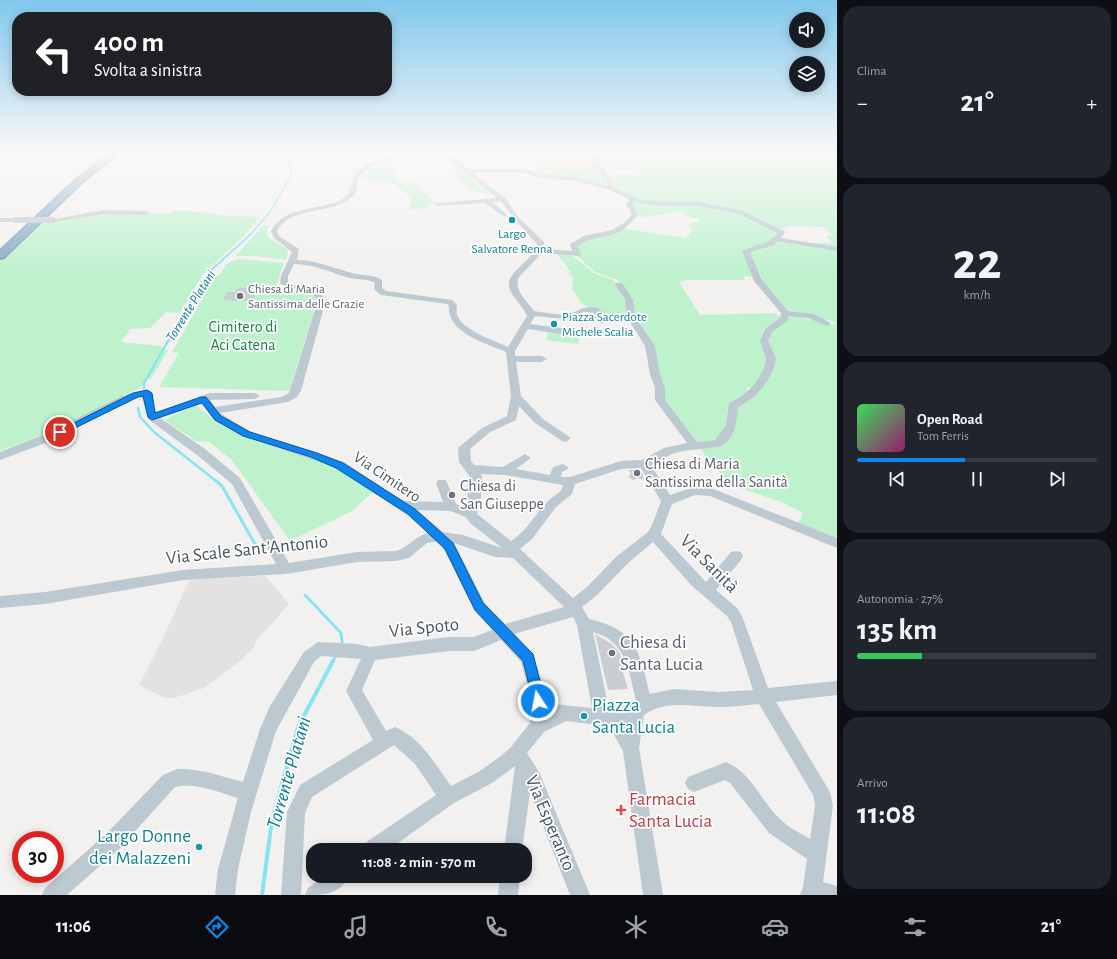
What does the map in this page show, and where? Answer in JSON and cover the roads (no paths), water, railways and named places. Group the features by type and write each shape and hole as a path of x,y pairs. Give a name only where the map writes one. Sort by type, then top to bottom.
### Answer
{"highway":[{"path":"0,248 59,193"},
{"path":"0,256 67,193"}],"street":[{"path":"212,412 284,400 294,395 322,300 315,292 284,284 284,279 296,256 294,248 278,239 274,234 274,228 279,222 292,215 334,205 348,198 353,193"},
{"path":"495,193 503,199 517,219 542,244 540,251 513,281 515,291 530,313 530,318 518,335 510,355 516,397 512,418 486,430 464,448 465,462 476,476 477,483 471,514 474,520 513,550 574,607 584,624 607,718 619,727 631,748"},
{"path":"619,193 633,200 662,204 698,204 740,212 781,230 777,239 772,243 746,251 758,281 785,313 810,316 827,323"},
{"path":"438,205 503,199"},
{"path":"540,251 574,255 577,254 572,246 580,239 595,234 614,232 626,224 635,214 629,204 633,200"},
{"path":"487,201 504,215"},
{"path":"0,220 53,220 103,212 147,213"},
{"path":"777,239 837,249"},
{"path":"293,262 318,265 352,276 373,278 379,282 378,289 384,293 449,302 453,305 453,313 457,320 466,330 510,355 542,359"},
{"path":"619,285 629,299 631,317 650,346 655,374 660,388 660,400 694,446"},
{"path":"530,313 570,316"},
{"path":"471,469 505,471 554,480 570,481 601,473 621,465 644,464 668,450 718,443 730,430 733,418 731,411 733,405 747,398 760,383 769,367 771,358 768,347 764,341 768,331 784,319 785,313"},
{"path":"525,326 568,332"},
{"path":"0,456 47,438 126,398 147,393 148,404 152,417 201,452 236,481 286,569"},
{"path":"152,417 216,396 255,396"},
{"path":"516,397 539,421 566,438"},
{"name":"Via Cimitero","path":"204,399 212,412 218,418 247,434 329,460 400,504 440,536 449,546 479,606 528,658 538,701 538,726"},
{"path":"505,471 525,458"},
{"path":"644,464 667,501 653,534"},
{"path":"554,480 557,470 563,468"},
{"path":"513,550 528,536 552,504 568,491 570,481"},
{"path":"442,483 449,500 450,507"},
{"path":"667,501 694,491 711,492 837,543"},
{"path":"400,504 450,507 471,514"},
{"name":"Via Sanità","path":"653,534 707,590 732,612 737,620 763,696 821,792 824,806 811,892"},
{"name":"Via Spoto","path":"382,742 354,692 370,654 449,644 474,644 574,607 599,585 622,561 653,534"},
{"name":"Via Scale Sant'Antonio","path":"0,602 45,598 183,575 286,569 357,557 396,556 404,554 424,539 440,536 463,540 495,552 505,554 513,550"},
{"path":"707,590 736,556"},
{"path":"584,624 610,631 621,637 629,646 641,708 632,727 631,748 653,895"},
{"path":"225,895 228,869 247,792 268,729 276,712 309,657 318,649 328,648 370,654"},
{"path":"538,701 549,712 580,714 607,718 627,716 641,708 666,698 726,699 837,688"},
{"path":"514,843 521,759 538,726 565,714"},
{"path":"291,895 296,812 306,790 382,742 395,735 421,758 448,797"},
{"path":"382,843 448,797 486,777 508,762 521,759"},
{"name":"Via Esperanto","path":"521,759 534,778 580,895"},
{"path":"694,784 726,771 736,777 775,827 817,854"},
{"path":"52,895 113,841 170,781 176,777 187,776 247,792"},
{"path":"315,895 330,883"},
{"path":"508,895 509,883"},
{"path":"811,892 835,895"}],"waterway":[{"name":"Torrente Platani","path":"250,235 270,212 281,193"},
{"name":"Torrente Platani","path":"168,342 208,273 250,235"},
{"name":"Torrente Platani","path":"144,388 144,383 168,341"},
{"name":"Torrente Platani","path":"138,408 140,417 154,432 216,481"},
{"name":"Torrente Platani","path":"215,480 222,486 259,551"},
{"name":"Torrente Platani","path":"305,595 341,633 342,642"},
{"name":"Torrente Platani","path":"332,662 335,657"},
{"name":"Torrente Platani","path":"262,895 272,820 298,727 333,661"}],"place":[{"name":"Largo Salvatore Renna","path":"512,220"},
{"name":"Chiesa di Maria Santissima delle Grazie","path":"240,296"},
{"name":"Piazza Sacerdote Michele Scalia","path":"554,324"},
{"name":"Chiesa di Maria Santissima della Sanità","path":"637,473"},
{"name":"Chiesa di San Giuseppe","path":"452,495"},
{"name":"Chiesa di Santa Lucia","path":"612,653"},
{"name":"Piazza Santa Lucia","path":"584,716"},
{"name":"Farmacia Santa Lucia","path":"621,810"},
{"name":"Largo Donne dei Malazzeni","path":"199,847"}],"park label":[{"name":"Cimitero di Aci Catena","path":"243,336"}]}
